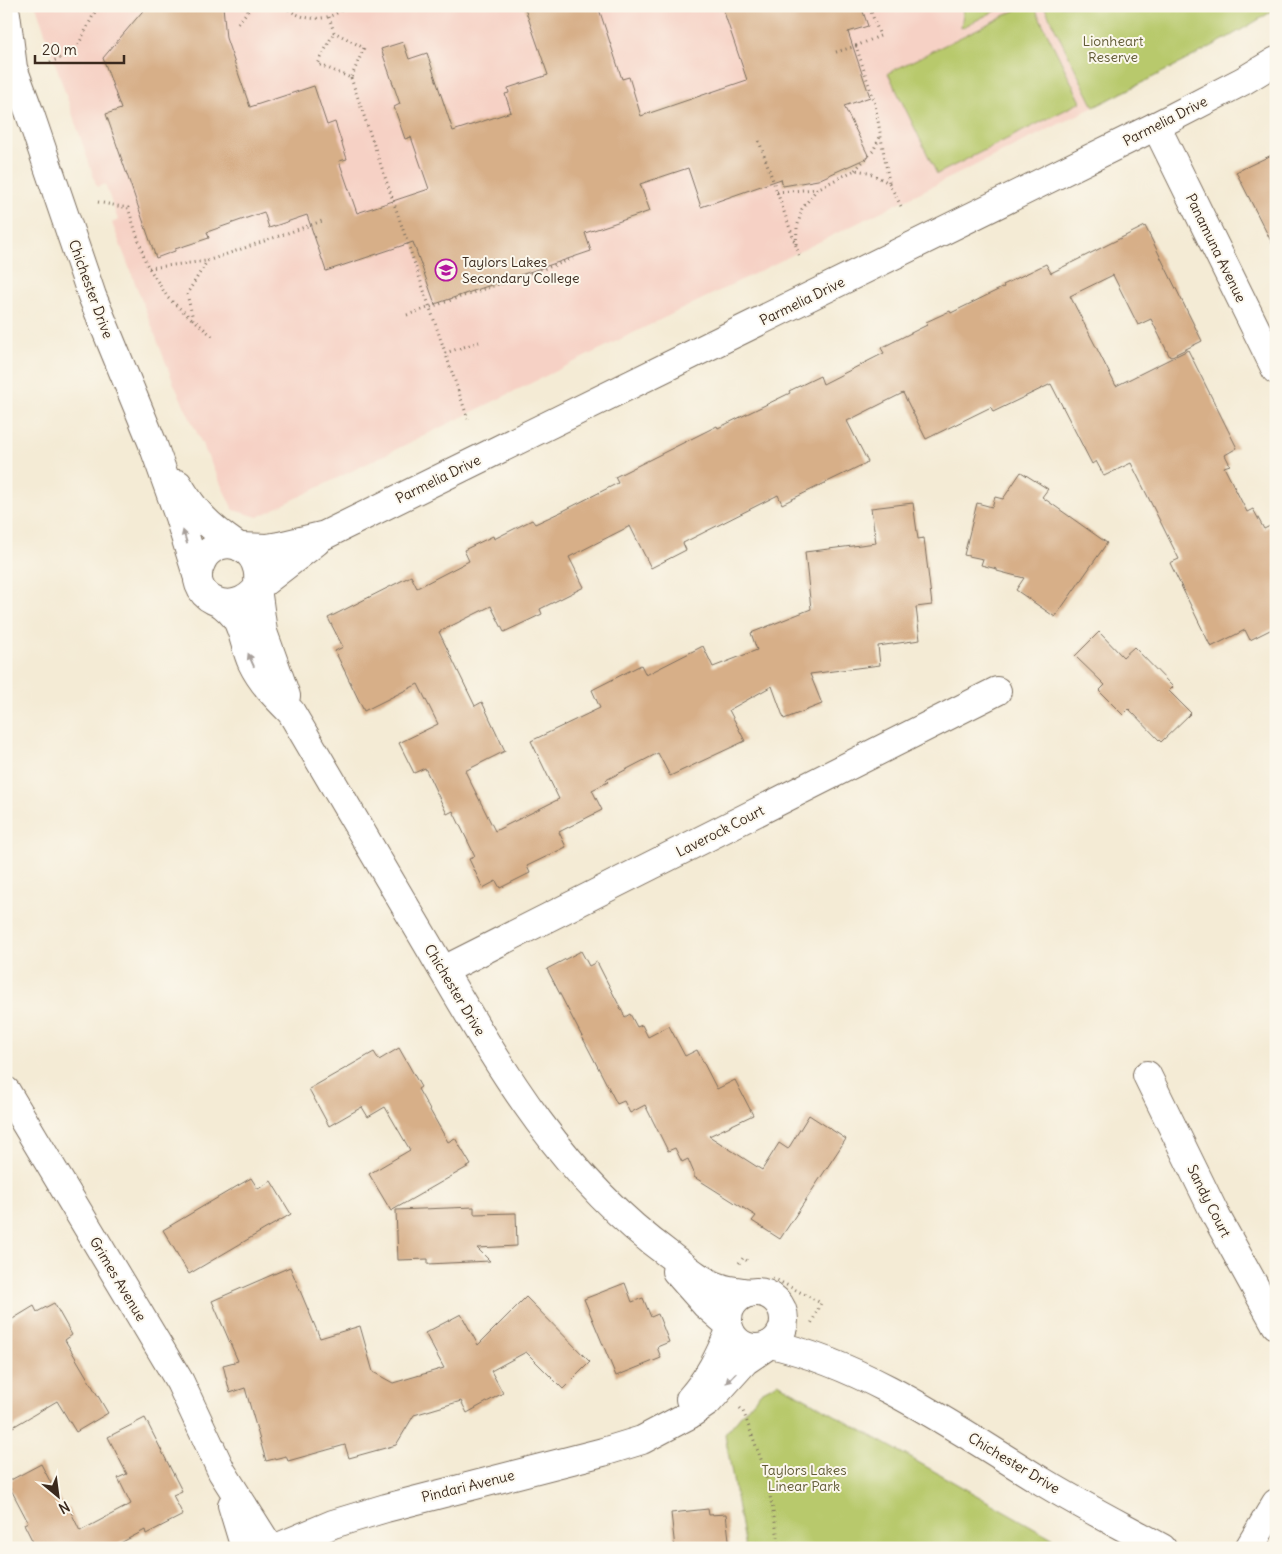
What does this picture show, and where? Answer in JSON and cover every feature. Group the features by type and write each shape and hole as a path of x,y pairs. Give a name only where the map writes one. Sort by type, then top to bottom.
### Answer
{"street":[{"name":"Chichester Drive","path":"6,14 9,29 8,44 13,68 92,296 152,442 179,517 198,578"},
{"name":"Parmelia Drive","path":"238,546 273,547 325,534 1156,126 1243,81 1276,60"},
{"name":"Chichester Drive","path":"6,97 36,134"},
{"name":"Panamuna Avenue","path":"1156,126 1276,370"},
{"name":"Chichester Drive","path":"152,442 192,507 218,533 238,546"},
{"name":"Parmelia Drive","path":"257,588 325,534"},
{"path":"224,544 238,546 248,551 254,558 257,567 257,588 235,604 222,604 210,599 204,593 198,578 199,567 204,556 213,548 224,544"},
{"name":"Chichester Drive","path":"257,588 263,632 291,712 509,1079 544,1131 614,1209 653,1243 700,1278 719,1288 749,1292"},
{"name":"Chichester Drive","path":"222,604 235,616 240,625 251,659 263,681 291,712"},
{"name":"Laverock Court","path":"444,970 997,691"},
{"name":"Sandy Court","path":"1146,1075 1217,1218 1276,1326"},
{"name":"Grimes Avenue","path":"6,1091 180,1382 222,1472 270,1548"},
{"name":"Chichester Drive","path":"653,1243 685,1283 729,1328"},
{"path":"758,1291 767,1294 781,1306 784,1314 784,1323 777,1338 769,1345 750,1347 735,1339 729,1328 730,1308 741,1296 749,1292 758,1291"},
{"name":"Chichester Drive","path":"781,1306 807,1334 866,1379"},
{"name":"Pindari Avenue","path":"661,1428 702,1385 719,1359 729,1328"},
{"name":"Chichester Drive","path":"769,1345 808,1353 913,1402 1045,1483 1162,1548"},
{"name":"Pindari Avenue","path":"276,1548 351,1518 642,1440 661,1428 689,1415 708,1402 745,1361 769,1345"},
{"name":"Grimes Avenue","path":"222,1472 245,1548"},
{"path":"1249,1548 1276,1503"}],"path":[{"path":"50,62 74,53 98,6"},
{"path":"238,23 252,6"},
{"path":"284,6 300,16 314,19 329,17 346,6"},
{"path":"836,52 880,36 869,6"},
{"path":"329,17 334,32 364,48 351,78 468,419"},
{"path":"334,32 318,64 351,78"},
{"path":"856,46 875,104 889,183 902,208"},
{"path":"777,192 816,189 855,170 873,150 881,137"},
{"path":"759,142 800,258"},
{"path":"855,170 868,172 889,183"},
{"path":"796,244 797,228 802,209 816,189"},
{"path":"98,202 128,208 146,263 168,298 212,336"},
{"path":"149,268 207,261 325,220"},
{"path":"407,315 573,259"},
{"path":"193,319 187,294 207,261"},
{"path":"445,353 479,342"},
{"path":"744,1258 756,1267"},
{"path":"769,1276 821,1303 807,1334"},
{"path":"737,1405 743,1411 765,1470 780,1548"}],"shaded area":[{"name":"Taylors Lakes Secondary College","path":"36,6 964,6 962,27 1005,6 1044,6 1094,107 258,517 233,510 174,384 112,223 118,220 105,184 97,187"}],"green space":[{"path":"964,6 1005,6 961,28"},
{"path":"1024,6 1034,6 1081,102 937,174 888,73"},
{"name":"Lionheart Reserve","path":"1044,6 1276,6 1276,9 1209,48 1094,107"},
{"name":"Taylors Lakes Linear Park","path":"778,1383 1070,1548 745,1548 725,1434 761,1392"}],"building":[{"path":"147,6 223,6 226,38 250,107 314,86 327,125 335,122 347,159 339,161 357,213 429,189 411,137 405,139 394,107 400,104 381,49 403,42 409,59 427,53 453,131 511,112 505,94 509,93 508,88 548,75 524,6 598,6 622,79 629,77 641,116 747,80 722,6 861,6 868,26 848,32 870,97 844,106 869,157 818,180 783,186 781,179 701,207 688,168 640,184 650,211 585,233 591,251 435,304 413,242 326,271 307,215 269,228 264,212 207,232 209,238 175,249 175,251 156,258 106,114 121,109 103,58"},
{"path":"1276,153 1276,251 1236,172"},
{"path":"1145,226 1202,341 1170,357 1151,319 1138,325 1113,275 1070,296 1116,386 1188,350 1237,448 1225,455 1230,465 1224,467 1247,512 1253,509 1264,529 1276,523 1276,627 1250,640 1245,630 1211,647 1170,563 1179,559 1131,463 1104,476 1096,461 1092,464 1051,384 993,412 991,407 926,439 903,393 847,421 868,462 782,504 778,495 683,543 686,550 651,568 630,526 569,557 584,587 540,609 542,614 504,632 491,606 439,632 475,706 482,702 505,751 465,771 495,831 559,799 531,741 600,708 592,690 641,665 646,675 703,646 713,667 757,650 751,633 811,609 805,552 876,543 871,508 913,503 918,539 924,538 932,605 916,607 920,640 878,646 880,665 810,674 822,704 784,719 772,686 729,710 745,741 670,776 658,753 606,780 608,782 592,790 602,810 559,832 566,847 527,866 530,873 500,888 496,881 483,888 469,859 475,856 453,811 447,814 425,768 414,773 399,743 438,724 418,684 364,711 335,651 343,647 328,618 411,576 417,588 469,561 464,550 493,536 494,539 532,520 535,524 563,511 618,483 615,477 717,426 718,428 790,393 789,391 820,376 823,384 884,353 881,348 927,325 926,322 950,311 951,313 1046,264 1051,273"},
{"path":"1021,472 1048,489 1042,497 1107,543 1055,617 1016,590 1024,578 981,565 983,559 964,555 977,503 992,507 995,497 1003,499"},
{"path":"1099,632 1123,657 1134,647 1173,687 1169,691 1191,713 1161,742 1129,709 1123,715 1099,691 1105,685 1075,656"},
{"path":"581,951 589,966 597,962 625,1017 630,1014 637,1027 642,1025 648,1037 669,1026 685,1056 697,1050 717,1089 735,1080 753,1115 709,1136 762,1170 779,1143 788,1149 809,1115 846,1139 780,1239 752,1221 756,1216 694,1177 688,1159 682,1162 675,1148 668,1151 645,1105 630,1113 624,1101 617,1104 547,969"},
{"path":"399,1048 421,1087 418,1089 448,1142 455,1138 471,1165 391,1211 369,1174 410,1150 385,1107 368,1117 362,1107 329,1126 309,1089 374,1052 379,1060"},
{"path":"251,1178 258,1189 271,1181 291,1214 189,1274 163,1230"},
{"path":"474,1207 474,1214 516,1213 517,1246 477,1248 490,1261 428,1264 428,1259 398,1260 396,1210"},
{"path":"290,1267 320,1338 360,1326 373,1372 393,1383 444,1368 425,1333 461,1314 478,1345 526,1297 590,1362 563,1389 526,1352 491,1371 503,1393 467,1413 461,1401 414,1415 396,1445 349,1458 345,1445 288,1461 286,1456 266,1461 245,1388 230,1393 223,1365 238,1361 212,1301"},
{"path":"625,1283 632,1302 643,1298 651,1317 658,1314 669,1342 657,1347 661,1358 616,1376 584,1299"},
{"path":"54,1303 72,1335 65,1340 108,1413 76,1432 57,1401 6,1431 6,1323 34,1306 37,1312"},
{"path":"145,1418 182,1491 173,1495 183,1515 146,1534 145,1530 111,1548 36,1548 24,1524 28,1522 7,1482 41,1464 65,1510 69,1508 80,1531 131,1504 118,1478 127,1474 108,1437"},
{"path":"708,1509 709,1515 726,1514 730,1548 675,1548 671,1513"}],"place":[{"name":"Taylors Lakes Secondary College","path":"446,270"}]}
